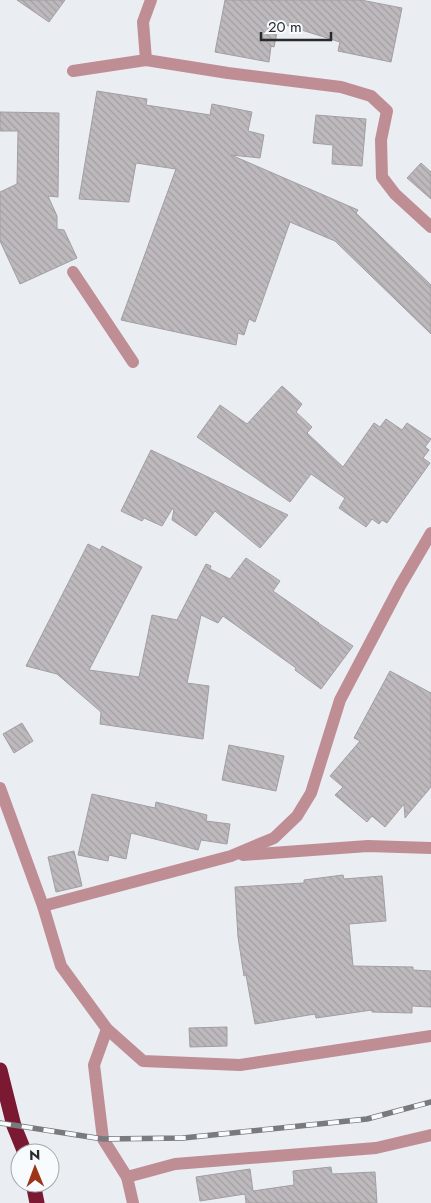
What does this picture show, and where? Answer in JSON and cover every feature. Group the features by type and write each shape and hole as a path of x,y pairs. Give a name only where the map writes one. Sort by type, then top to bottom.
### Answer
{"highway":[{"path":"0,1070 14,1126 21,1143"}],"street":[{"path":"146,60 143,22 151,0"},
{"path":"73,71 146,60 228,73 340,87 371,96 387,111 381,140 382,177 395,194 431,227"},
{"path":"73,272 133,362"},
{"path":"43,906 231,856 274,838 297,816 311,793 340,700 400,586 431,533"},
{"path":"0,788 43,906 61,966 107,1029 142,1061 240,1065 431,1036"},
{"path":"231,856 368,846 431,848"},
{"path":"107,1029 94,1064 103,1139 127,1177 133,1203"},
{"path":"127,1177 174,1164 376,1148 431,1135"}],"building":[{"path":"17,0 65,0 49,22"},
{"path":"225,0 361,0 402,8 391,62 338,51 340,42 279,23 274,47 271,46 269,62 215,52"},
{"path":"97,91 147,99 146,105 210,115 212,104 252,112 248,131 264,135 260,158 231,155 358,210 356,213 431,285 431,334 335,241 290,222 255,322 249,319 244,335 238,333 236,345 121,320 176,169 136,163 129,202 79,199"},
{"path":"0,112 59,113 58,197 48,196 57,216 57,229 64,230 77,258 20,284 0,241 0,192 17,184 18,131 0,131"},
{"path":"316,115 366,119 362,166 332,164 333,145 313,143"},
{"path":"421,163 431,172 431,199 407,178"},
{"path":"282,386 302,404 296,412 312,427 307,433 343,467 374,423 380,427 386,419 402,430 407,423 431,439 425,447 429,450 423,458 430,463 387,523 382,520 379,524 372,519 366,527 339,508 345,498 311,474 290,502 197,437 220,405 247,424"},
{"path":"151,450 288,515 260,548 215,511 196,536 172,520 174,509 172,509 162,526 144,518 142,521 121,511"},
{"path":"88,544 100,550 102,546 142,567 89,670 139,677 152,615 177,620 206,564 211,566 210,569 230,579 246,558 280,581 273,591 353,646 321,689 295,670 296,668 223,616 218,623 201,615 187,683 209,686 203,739 100,724 101,712 57,674 26,666"},
{"path":"390,671 431,693 431,787 405,818 404,804 385,827 372,816 367,822 335,795 343,787 330,776 360,741 354,738"},
{"path":"22,723 33,741 14,753 3,734"},
{"path":"229,745 284,756 276,791 222,780"},
{"path":"92,794 155,808 156,802 207,815 206,821 230,824 227,844 201,840 198,850 131,833 126,859 109,855 108,861 78,855"},
{"path":"74,851 82,886 56,892 48,857"},
{"path":"343,875 344,879 382,876 386,921 349,924 353,966 413,967 413,970 431,971 431,1007 412,1006 412,1013 372,1012 372,1010 316,1018 315,1014 255,1024 246,975 244,976 238,937 235,887 304,883 304,880"},
{"path":"227,1027 227,1046 190,1047 189,1028"},
{"path":"331,1167 332,1174 375,1172 377,1203 246,1203 245,1194 200,1201 196,1177 250,1169 253,1191 294,1185 293,1171"}],"railway":[{"path":"0,1123 103,1139 183,1138 367,1119 431,1102"}]}
